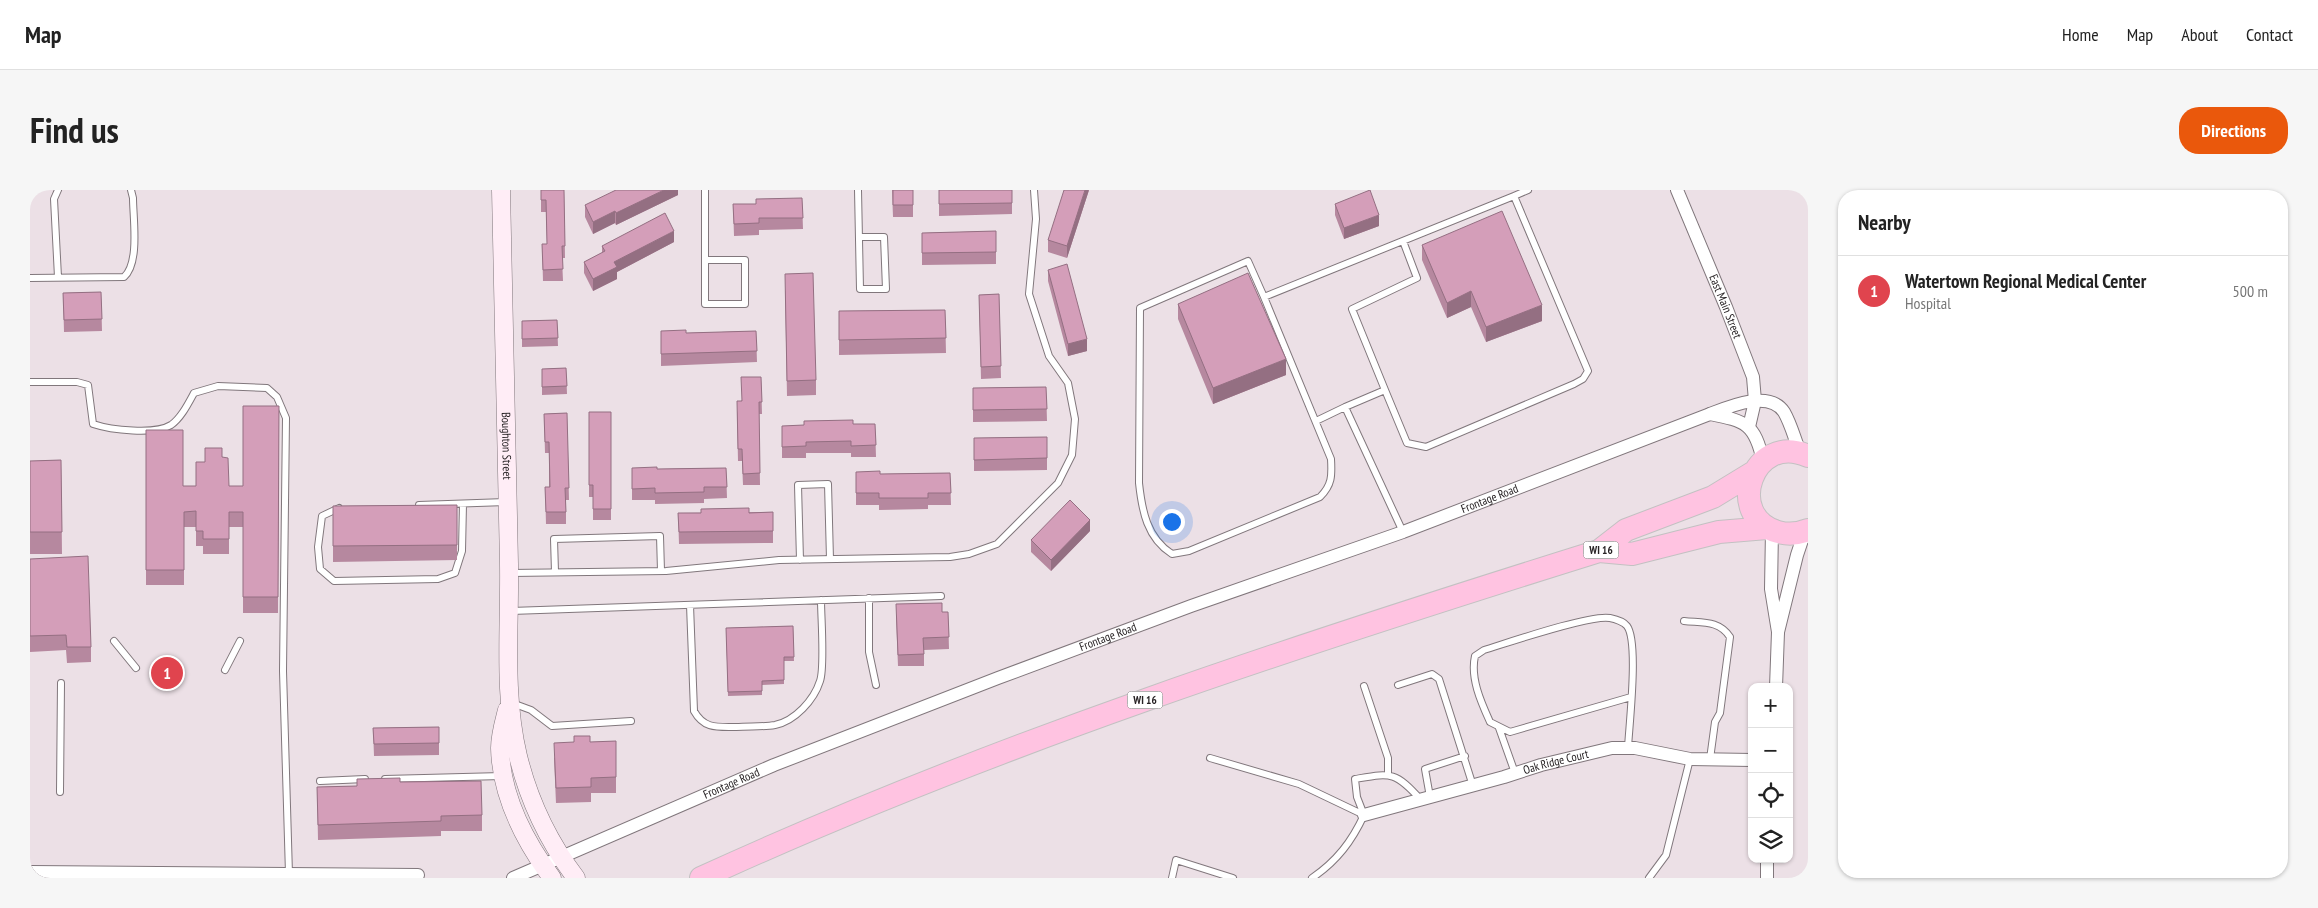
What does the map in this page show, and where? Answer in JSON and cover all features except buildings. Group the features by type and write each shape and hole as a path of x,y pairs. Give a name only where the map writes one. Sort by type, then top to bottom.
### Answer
{"highway":[{"path":"1804,454 1787,451 1774,454 1758,466 1749,484 1749,498 1753,511 1770,529 1786,534 1808,531"},
{"name":"WI 16","path":"700,878 858,809 1088,721 1359,626 1599,551 1626,530 1713,497 1758,466"},
{"name":"WI 16","path":"1599,551 1632,554 1719,532 1770,529"}],"street":[{"name":"Boughton Street","path":"501,190 510,611 509,702 518,754 530,794 545,830 560,857 576,878"},
{"name":"East Main Street","path":"1677,190 1753,377 1755,401 1749,426"},
{"name":"Frontage Road","path":"512,878 547,871 560,857 774,765 988,682 1192,606 1403,532 1740,402 1755,401 1778,406 1784,412 1804,454"},
{"path":"1710,414 1740,421 1749,426 1758,442 1758,466"},
{"path":"1770,529 1771,589 1778,632 1776,683"},
{"path":"1778,632 1800,547 1808,531"},
{"name":"Boughton Street","path":"509,702 500,746 504,776 518,822 547,871"},
{"name":"Oak Ridge Court","path":"1364,815 1584,754 1628,748 1690,759 1748,760"},
{"path":"1766,878 1767,863"},
{"path":"30,872 174,875 418,875"}],"lane":[{"path":"58,190 54,199 58,277"},
{"path":"30,278 124,277 134,262 133,198 131,190"},
{"path":"705,190 705,260 705,304 745,304 745,260 705,260"},
{"path":"858,190 860,289 886,289 884,237 860,237"},
{"path":"509,573 661,571 800,560 950,557 969,554 997,544 1058,484 1072,455 1075,420 1068,383 1049,356 1029,294 1036,219 1034,190"},
{"path":"1264,296 1528,190"},
{"path":"1403,241 1418,278 1352,309 1407,442 1426,447 1574,384 1583,379 1588,371 1514,196"},
{"path":"1248,261 1264,296 1332,459 1332,476 1329,488 1320,497 1189,551 1172,554 1160,546 1150,531 1142,508 1139,483 1140,308 1248,261"},
{"path":"30,382 77,382 88,385 93,424 104,428 156,431 171,425 183,412 194,393 218,386 267,388 277,397 286,418 283,671 295,875"},
{"path":"1316,421 1385,390"},
{"path":"1345,407 1403,532"},
{"path":"800,560 798,485 828,484 830,559"},
{"path":"411,506 507,502"},
{"path":"345,508 335,508 322,516 318,547 320,569 334,581 438,579 455,573 458,566 462,551 463,504"},
{"path":"555,572 554,539 660,536 661,571"},
{"path":"510,611 941,596"},
{"path":"868,598 869,652 876,685"},
{"path":"690,604 694,711 699,720 712,728 775,725 788,720 804,707 814,694 821,680 821,600"},
{"path":"1628,748 1631,697 1633,659 1631,638 1627,626 1609,617 1585,621 1484,650 1475,656 1474,672 1490,722 1498,728 1510,732 1631,697"},
{"path":"1684,621 1715,624 1725,629 1730,637 1720,713 1715,722 1710,759"},
{"path":"114,641 136,668"},
{"path":"225,670 240,641"},
{"path":"1398,685 1432,674 1439,679 1474,786"},
{"path":"60,792 61,683"},
{"path":"1364,686 1388,758 1388,774"},
{"path":"509,702 531,710 552,726 631,721"},
{"path":"1498,728 1516,773"},
{"path":"1425,798 1425,770 1465,756"},
{"path":"1210,758 1300,784 1364,815"},
{"path":"1649,878 1666,855 1690,759"},
{"path":"1312,878 1337,858 1353,839 1364,815 1357,797 1355,779 1388,774 1405,782 1425,798"},
{"path":"378,779 504,776"},
{"path":"320,780 368,779"},
{"path":"1172,878 1176,860 1233,878"}],"place":[{"name":"Watertown Regional Medical Center","path":"167,673"}]}
